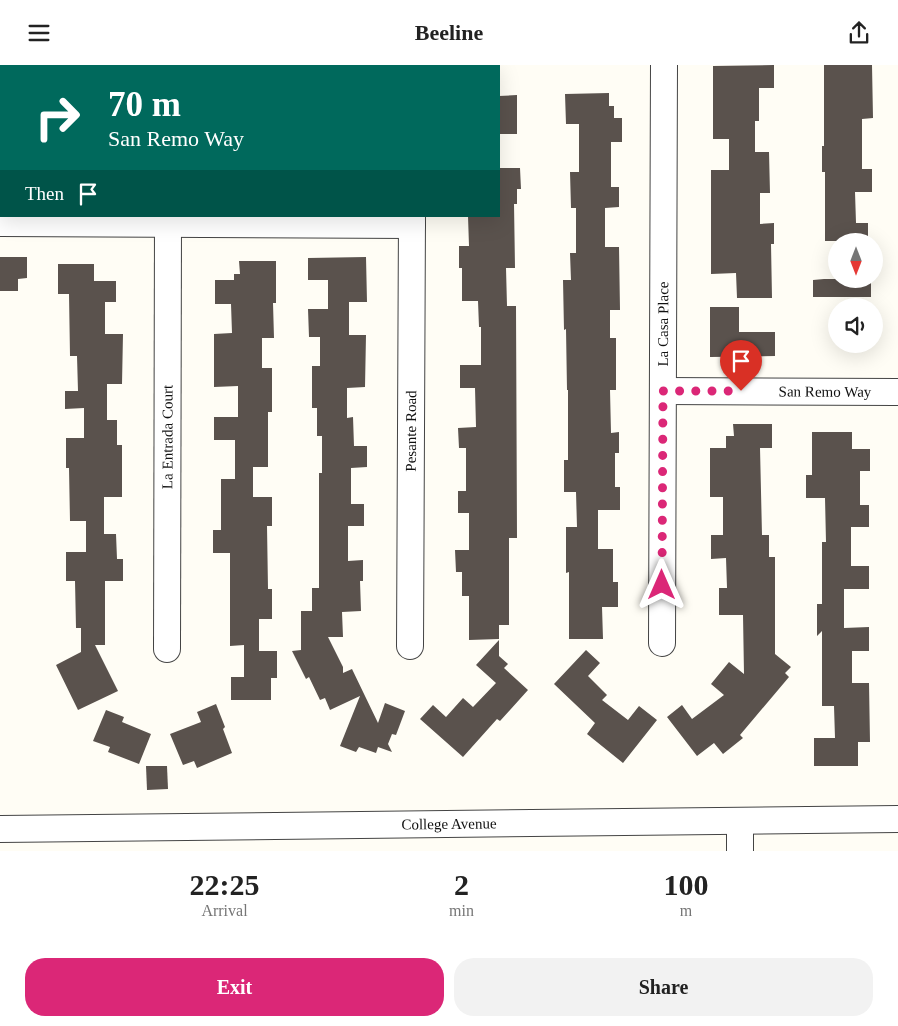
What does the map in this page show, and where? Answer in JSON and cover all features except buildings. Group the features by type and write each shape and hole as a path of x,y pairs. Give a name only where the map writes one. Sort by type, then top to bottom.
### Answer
{"street":[{"name":"La Casa Place","path":"662,643 664,65"},
{"path":"0,223 168,224 412,221"},
{"name":"Pesante Road","path":"410,646 412,221"},
{"name":"La Entrada Court","path":"166,649 168,224"},
{"name":"San Remo Way","path":"663,391 898,392"},
{"name":"College Avenue","path":"0,829 898,819"},
{"path":"740,821 740,851"}],"route":[{"path":"662,585 663,391 741,391"}]}
